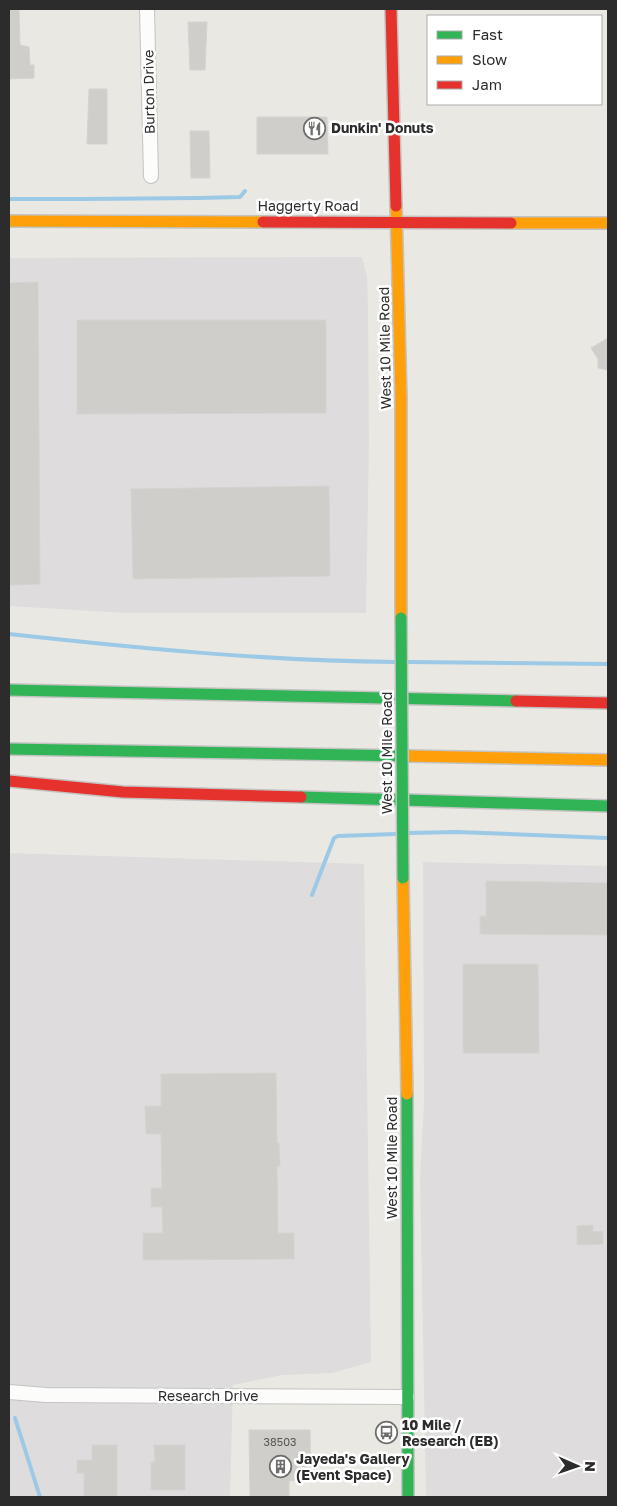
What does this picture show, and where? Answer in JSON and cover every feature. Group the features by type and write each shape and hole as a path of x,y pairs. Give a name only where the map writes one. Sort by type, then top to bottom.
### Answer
{"main road":[{"name":"West 10 Mile Road","path":"391,9 401,398 403,878 407,1064 408,1497"},
{"name":"Haggerty Road","path":"9,221 608,223"},
{"path":"9,690 608,703"},
{"path":"9,748 608,760"},
{"path":"9,781 123,792 608,806"}],"street":[{"name":"Burton Drive","path":"147,9 151,176"},
{"name":"Research Drive","path":"9,1392 95,1396 407,1397"}],"shaded area":[{"path":"362,257 367,277 368,306 369,442 366,613 127,613 9,606 9,258"},
{"path":"9,853 364,864 371,1362 332,1373 282,1375 233,1385 230,1497 9,1497"},
{"path":"423,862 608,866 608,1497 426,1497 420,1177 424,1105"}],"building":[{"path":"9,9 19,9 20,45 29,47 30,65 34,65 34,78 9,79"},
{"path":"188,22 207,22 205,70 190,70"},
{"path":"89,89 107,89 107,144 87,144"},
{"path":"257,117 327,117 328,154 257,154"},
{"path":"190,131 209,131 210,178 191,178"},
{"path":"38,282 40,584 9,585 9,283"},
{"path":"77,320 326,320 326,413 77,414"},
{"path":"608,338 608,370 598,368 598,359 591,348"},
{"path":"329,486 330,576 133,579 131,489"},
{"path":"486,881 608,883 608,935 480,934 480,916 486,916"},
{"path":"463,964 538,964 539,1053 463,1053"},
{"path":"276,1073 277,1143 279,1143 280,1166 277,1166 278,1233 294,1233 294,1259 143,1260 143,1233 163,1233 162,1207 151,1207 151,1188 162,1188 161,1134 146,1134 145,1106 161,1106 161,1074"},
{"path":"593,1225 593,1232 603,1231 603,1244 577,1245 577,1226"},
{"path":"249,1430 310,1430 311,1479 289,1481 289,1497 250,1497"},
{"path":"92,1445 117,1445 117,1497 84,1497 84,1473 77,1473 77,1460 92,1460"},
{"path":"154,1445 185,1445 185,1490 151,1490 151,1462 155,1462"}],"waterway":[{"path":"9,199 240,197 245,191"},
{"path":"9,634 153,649 299,659 396,662"},
{"path":"408,662 608,664"},
{"path":"408,833 457,832 608,838"},
{"path":"312,895 334,838 338,836 396,834"},
{"path":"15,1418 40,1497"}],"traffic: fast":[{"path":"401,618 403,878"},
{"path":"9,690 516,701"},
{"path":"9,749 409,756"},
{"path":"301,797 608,806"},
{"path":"407,1094 408,1497"}],"traffic: slow":[{"path":"396,206 401,398 401,618"},
{"path":"9,221 263,222"},
{"path":"511,223 608,223"},
{"path":"409,756 608,760"},
{"path":"403,878 407,1094"}],"traffic: jam":[{"path":"391,9 396,206"},
{"path":"263,222 511,223"},
{"path":"516,701 608,703"},
{"path":"9,781 123,792 301,797"}],"place":[{"name":"Dunkin' Donuts","path":"315,128"},
{"name":"10 Mile / Research (EB)","path":"386,1433"},
{"name":"Jayeda's Gallery (Event Space)","path":"280,1467"}]}
